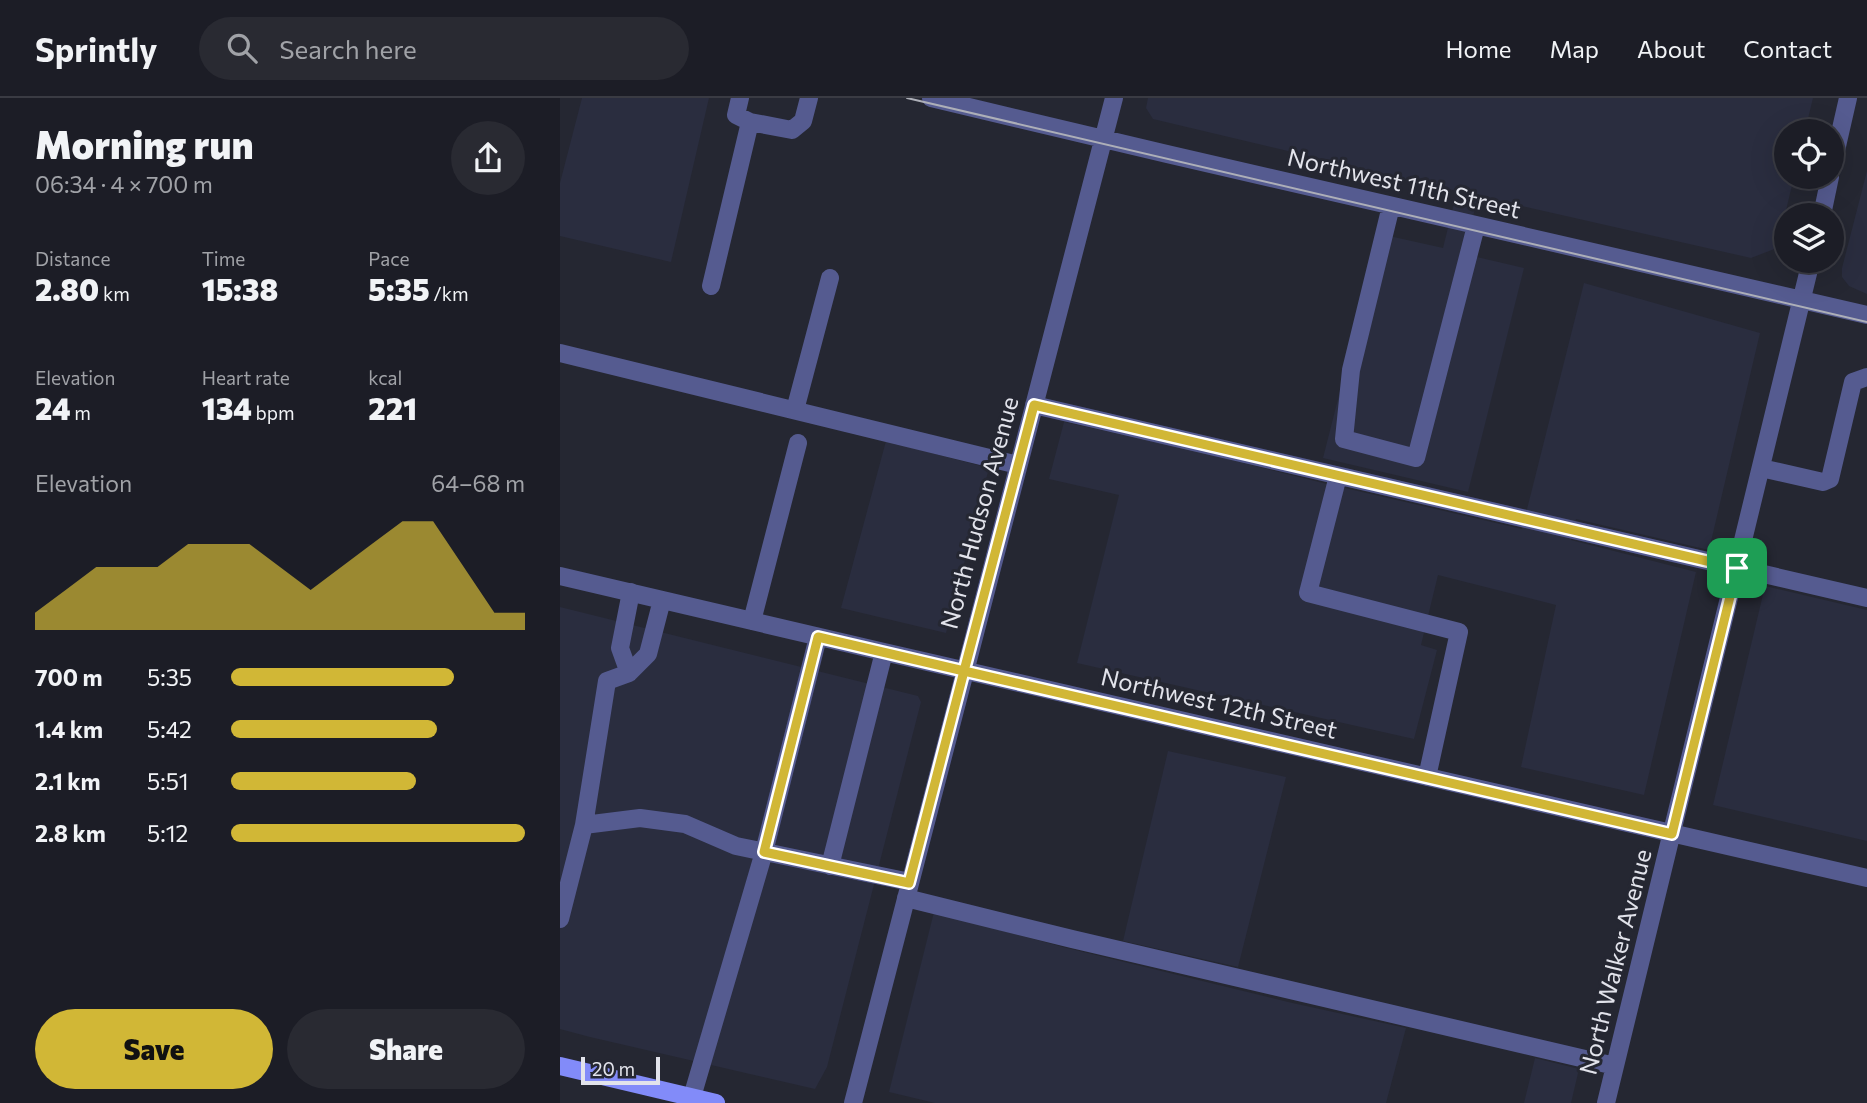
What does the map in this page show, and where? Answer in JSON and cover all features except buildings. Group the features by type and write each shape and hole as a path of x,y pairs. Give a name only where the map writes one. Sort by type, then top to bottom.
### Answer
{"main road":[{"path":"560,1066 716,1103"}],"street":[{"path":"740,98 736,115 750,122 792,130 803,121 808,98"},
{"name":"Northwest 11th Street","path":"931,98 1867,315"},
{"name":"North Hudson Avenue","path":"853,1103 1114,98"},
{"path":"1843,119 1848,98"},
{"path":"711,286 750,122"},
{"path":"1391,206 1351,370 1344,439 1416,458 1476,226"},
{"name":"North Walker Avenue","path":"1606,1103 1808,273"},
{"path":"795,410 830,278"},
{"path":"560,353 1018,465"},
{"path":"1761,468 1823,482 1830,479 1853,382 1867,377"},
{"path":"1034,405 1867,598"},
{"path":"752,621 798,443"},
{"path":"1338,476 1308,593 1459,632 1427,777"},
{"name":"Northwest 12th Street","path":"560,576 1867,878"},
{"path":"629,673 620,648 631,592"},
{"path":"560,919 584,825 607,681 629,673 648,654 662,600"},
{"path":"692,1097 764,852 818,637"},
{"path":"830,866 884,652"},
{"path":"584,825 640,818 685,824 736,846 830,866 1108,947 1615,1066"}],"shaded area":[{"path":"582,98 709,98 671,262 560,236 560,183"},
{"path":"1148,98 1813,98 1808,119 1774,119 1774,189 1791,189 1788,203 1774,203 1774,249 1751,258 1478,196 1464,254 1524,268 1468,492 1323,458 1380,234 1443,248 1457,191 1153,119 1146,108"},
{"path":"1867,171 1867,294 1849,286 1842,277"},
{"path":"1584,283 1760,333 1709,550 1576,519 1571,540 1696,572 1644,795 1521,767 1556,605 1438,575 1421,645 1437,650 1414,739 1077,663 1119,495 1049,479 1064,422 1522,529"},
{"path":"886,441 989,468 946,633 841,608"},
{"path":"1765,586 1867,610 1867,841 1713,805"},
{"path":"560,607 918,696 921,702 827,1067 815,1089 560,1029"},
{"path":"1168,751 1286,777 1238,967 1123,941"},
{"path":"934,912 1063,947 1406,1028 1386,1103 935,1103 889,1092"},
{"path":"1535,1058 1579,1069 1571,1103 1524,1103"}],"tram line":[{"path":"907,98 1867,322"}],"route":[{"path":"1737,568 1034,405 964,671 818,637 764,852 909,883 964,671 1672,834 1737,568"}]}
